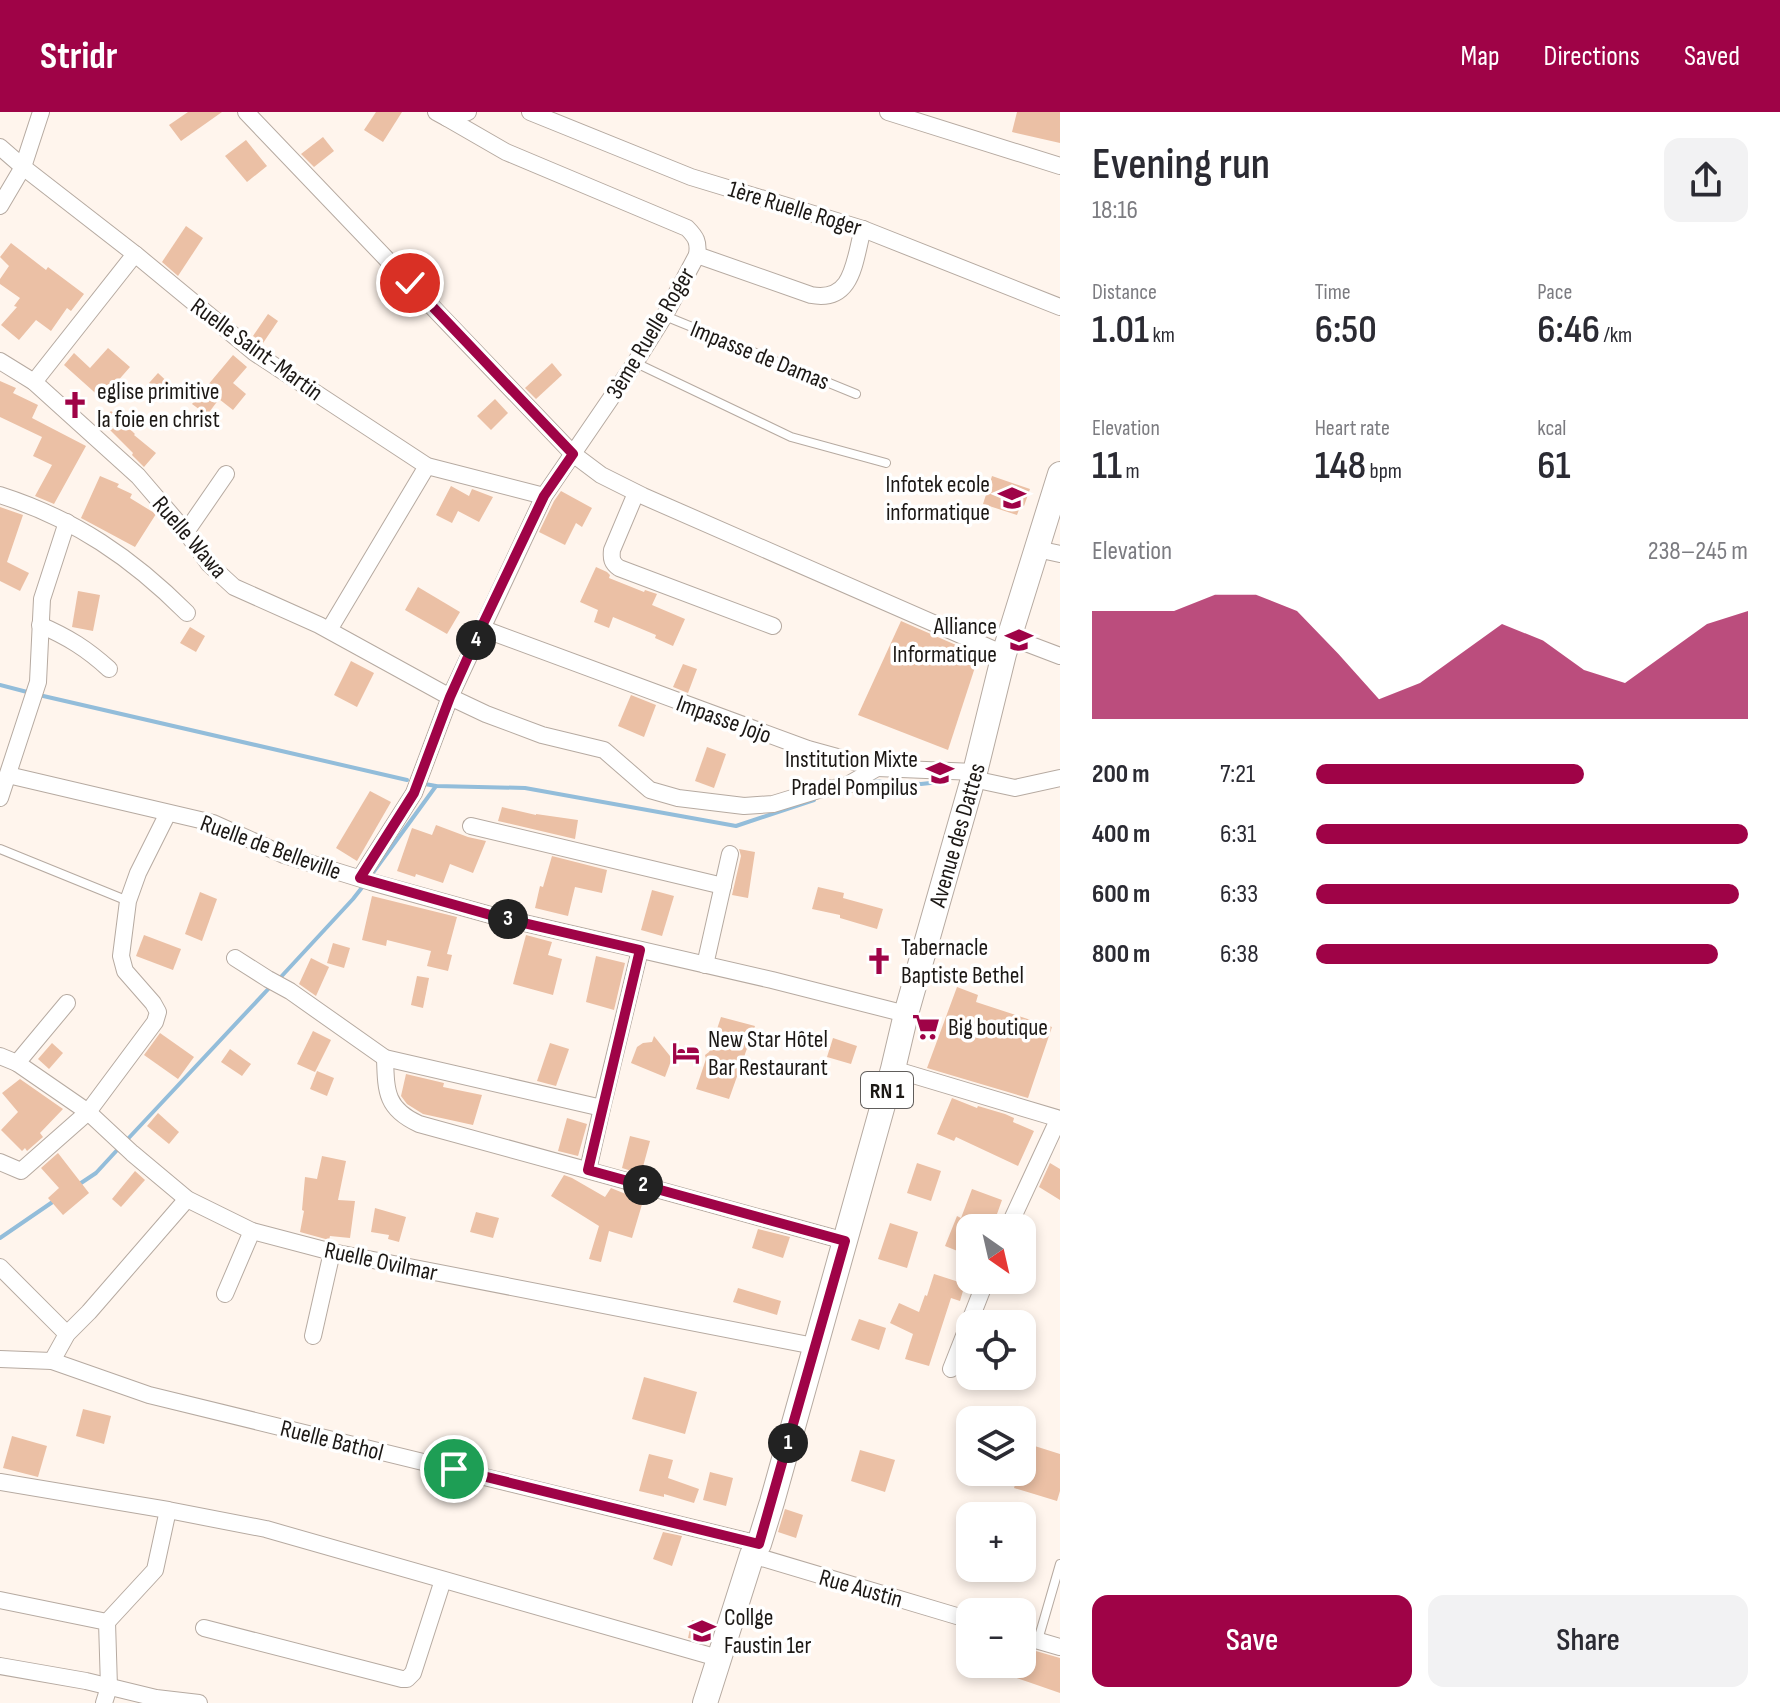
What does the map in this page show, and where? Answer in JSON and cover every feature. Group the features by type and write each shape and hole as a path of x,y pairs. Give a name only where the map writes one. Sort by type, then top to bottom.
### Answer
{"main road":[{"name":"Avenue des Dattes","path":"705,1703 755,1550 845,1241 1007,646 1048,551 1060,474"}],"street":[{"path":"0,206 23,167 41,112"},
{"path":"246,112 573,454 601,475 636,493 1007,646 1060,656"},
{"path":"442,115 468,112"},
{"name":"1ère Ruelle Roger","path":"530,112 691,177 863,229 1060,307"},
{"path":"888,112 1060,166"},
{"name":"3ème Ruelle Roger","path":"365,880 414,793 450,697 544,496 635,363 697,255 698,241 687,228 506,152 442,115"},
{"name":"Ruelle Saint-Martin","path":"0,147 255,353 427,466 544,496"},
{"path":"697,255 811,295 834,296 849,281 863,229"},
{"path":"34,382 135,254"},
{"name":"Ruelle Wawa","path":"0,361 34,382 138,476 209,564 234,587 329,630 486,714 542,735 604,750 650,790 678,798 744,806 773,804 822,789 850,785 877,768"},
{"path":"329,630 427,466"},
{"path":"186,532 226,474"},
{"path":"636,493 612,550 613,563 619,568 773,626"},
{"path":"0,495 67,522 120,554 159,585 187,613"},
{"path":"0,798 38,682 42,599 67,522"},
{"path":"40,625 89,651 109,669"},
{"name":"Impasse Jojo","path":"481,628 808,749 877,768 974,776 1015,788 1060,778"},
{"name":"Ruelle de Belleville","path":"8,775 213,823 284,855 494,916 906,1014"},
{"path":"0,1162 21,1171 88,1112 155,1022 158,1012 125,971 121,956 128,901 138,873 168,813"},
{"path":"471,826 723,886"},
{"path":"705,965 730,854"},
{"path":"588,1170 640,950"},
{"path":"235,958 290,991 385,1058 602,1108"},
{"path":"17,1063 67,1003"},
{"name":"Ruelle Ovilmar","path":"0,1056 17,1063 88,1112 187,1199 252,1231 332,1252 814,1346"},
{"path":"385,1058 389,1100 407,1118 419,1124 845,1241"},
{"path":"893,1069 1059,1120 1015,1214"},
{"path":"52,1361 67,1334 187,1199"},
{"path":"225,1294 252,1231"},
{"path":"313,1336 332,1252"},
{"path":"0,1267 67,1334"},
{"path":"951,1369 980,1294"},
{"name":"Ruelle Bathol","path":"0,1359 52,1361 149,1395 755,1550"},
{"path":"0,1482 266,1529 718,1658"},
{"path":"106,1695 107,1622 155,1570 168,1510"},
{"name":"Rue Austin","path":"755,1550 956,1615"},
{"path":"204,1628 407,1679 413,1673 443,1580"},
{"path":"0,1600 107,1622"},
{"path":"1036,1640 1060,1647"},
{"path":"0,1666 106,1695 199,1703"}],"lane":[{"name":"Impasse de Damas","path":"665,315 856,394"},
{"path":"635,363 791,437 886,463"},
{"path":"0,849 128,901"},
{"path":"1036,1623 1060,1564"}],"building":[{"path":"188,112 222,112 181,141 169,125"},
{"path":"376,112 402,112 383,142 364,130"},
{"path":"1017,112 1060,112 1060,143 1012,132"},
{"path":"323,137 334,151 314,167 301,154"},
{"path":"246,140 267,166 247,182 225,156"},
{"path":"186,226 203,238 178,276 162,262"},
{"path":"11,243 84,294 71,311 67,308 51,331 36,320 19,340 1,325 17,307 14,306 20,298 0,284 9,266 0,257"},
{"path":"268,314 278,321 263,343 253,336"},
{"path":"108,348 130,367 102,399 64,365 74,353 90,368"},
{"path":"233,355 247,367 233,383 246,394 233,410 219,399 207,415 192,404"},
{"path":"552,363 562,375 536,399 525,388"},
{"path":"158,373 176,390 167,400 149,383"},
{"path":"0,381 16,388 13,393 38,405 32,418 86,446 54,504 35,496 52,465 33,456 42,437 0,417"},
{"path":"495,399 508,413 491,430 477,416"},
{"path":"111,411 156,453 144,467 101,421"},
{"path":"100,476 119,484 117,487 132,494 130,498 156,514 135,547 81,518"},
{"path":"992,476 1030,489 1017,515 983,504"},
{"path":"451,486 469,496 472,489 493,497 479,522 458,511 452,523 436,515"},
{"path":"561,491 592,508 582,527 576,523 565,545 539,532"},
{"path":"0,507 23,515 7,562 29,573 20,591 0,581"},
{"path":"596,567 607,572 609,578 657,594 652,605 685,619 673,646 655,638 656,635 613,617 609,628 594,622 598,610 580,602"},
{"path":"418,587 460,612 447,634 405,610"},
{"path":"78,591 100,595 93,631 72,627"},
{"path":"901,621 979,655 948,750 858,715"},
{"path":"190,627 205,636 196,652 180,643"},
{"path":"351,661 374,673 357,707 334,695"},
{"path":"683,664 697,669 688,693 673,687"},
{"path":"631,695 656,705 644,737 618,726"},
{"path":"707,747 726,754 714,788 695,781"},
{"path":"370,791 391,802 357,861 336,848"},
{"path":"502,807 578,820 575,839 498,821"},
{"path":"436,825 486,841 473,873 450,864 443,883 397,871 412,828 432,835"},
{"path":"739,849 755,852 748,898 732,895 741,856"},
{"path":"552,856 607,870 602,893 575,887 568,916 535,908"},
{"path":"818,887 844,893 843,898 883,909 877,929 840,918 840,915 812,909"},
{"path":"652,890 674,896 662,936 641,930"},
{"path":"200,892 217,899 202,941 185,934"},
{"path":"372,896 457,917 447,954 452,955 448,971 427,966 431,951 387,940 386,946 362,940"},
{"path":"144,935 181,949 173,970 136,956"},
{"path":"526,935 552,942 548,955 562,959 553,995 513,984"},
{"path":"333,943 350,948 344,968 327,963"},
{"path":"596,956 625,963 614,1010 586,1002"},
{"path":"311,958 329,967 316,996 299,984"},
{"path":"417,976 429,978 423,1008 411,1005"},
{"path":"957,987 978,995 976,1002 1052,1027 1028,1098 927,1068"},
{"path":"721,1017 755,1026 729,1099 696,1089 705,1055 714,1042 712,1037"},
{"path":"313,1031 331,1040 315,1072 297,1064"},
{"path":"160,1033 194,1057 178,1079 144,1055"},
{"path":"654,1036 670,1056 665,1077 631,1063 637,1047 652,1042"},
{"path":"833,1038 857,1046 851,1064 827,1057"},
{"path":"52,1043 63,1053 49,1069 38,1059"},
{"path":"550,1043 569,1049 556,1086 537,1081"},
{"path":"230,1049 251,1064 242,1076 221,1062"},
{"path":"317,1071 334,1078 327,1096 310,1089"},
{"path":"406,1074 444,1083 443,1087 482,1095 473,1125 423,1114 407,1104 401,1096"},
{"path":"20,1079 63,1109 40,1133 43,1137 27,1151 25,1148 22,1151 1,1130 18,1112 2,1093"},
{"path":"952,1098 1005,1114 1014,1118 1013,1122 1034,1131 1018,1166 956,1137 954,1141 937,1134"},
{"path":"158,1113 179,1132 169,1144 147,1126"},
{"path":"567,1118 587,1124 578,1156 558,1151"},
{"path":"630,1136 650,1141 641,1174 622,1168"},
{"path":"58,1153 89,1193 63,1215 48,1198 59,1188 41,1168"},
{"path":"322,1156 346,1161 338,1200 355,1201 350,1238 330,1236 329,1240 300,1232 305,1177 317,1179"},
{"path":"917,1163 941,1171 931,1201 907,1193"},
{"path":"1050,1163 1060,1169 1060,1200 1039,1187"},
{"path":"135,1171 145,1180 121,1207 112,1199"},
{"path":"564,1175 605,1197 611,1188 643,1201 632,1238 609,1231 601,1262 589,1259 599,1226 551,1196"},
{"path":"972,1189 1002,1200 997,1214 963,1214"},
{"path":"375,1208 406,1217 399,1242 388,1239 389,1235 371,1232"},
{"path":"476,1212 499,1218 493,1238 470,1232"},
{"path":"956,1218 956,1250 945,1246"},
{"path":"890,1223 918,1232 907,1268 878,1259"},
{"path":"758,1229 790,1237 783,1258 752,1248"},
{"path":"934,1274 956,1281 956,1294 962,1294 960,1301 951,1298 929,1366 905,1359 913,1334 890,1323 899,1303 919,1312"},
{"path":"738,1288 781,1301 777,1315 733,1302"},
{"path":"859,1319 886,1328 879,1350 851,1340"},
{"path":"644,1377 697,1392 685,1434 632,1419"},
{"path":"83,1409 111,1416 104,1444 76,1436"},
{"path":"12,1436 47,1446 38,1477 3,1468"},
{"path":"1036,1446 1060,1454 1057,1501 1014,1488 1036,1486"},
{"path":"860,1450 895,1460 885,1492 851,1481"},
{"path":"649,1454 673,1460 668,1478 699,1489 694,1503 639,1491"},
{"path":"710,1472 733,1478 726,1506 703,1500"},
{"path":"785,1509 803,1515 796,1538 778,1532"},
{"path":"663,1532 682,1536 672,1566 653,1559"},
{"name":"Collge Faustin 1er","path":"692,1620 714,1624 709,1642 688,1638"},
{"path":"1036,1651 1060,1658 1060,1693 1017,1678 1036,1678"}],"waterway":[{"path":"0,685 31,693"},
{"path":"39,695 407,780"},
{"path":"868,781 921,784 949,781"},
{"path":"425,784 525,788 736,826 814,800"},
{"path":"372,874 436,786"},
{"path":"279,979 364,885"},
{"path":"125,1142 272,985"},
{"path":"78,1185 96,1173 119,1148"},
{"path":"0,1238 54,1201"}],"place":[{"name":"eglise primitive la foie en christ","path":"75,405"},
{"name":"Infotek ecole informatique","path":"1012,498"},
{"name":"Alliance Informatique","path":"1019,640"},
{"name":"Institution Mixte Pradel Pompilus","path":"940,773"},
{"name":"Tabernacle Baptiste Bethel","path":"879,961"},
{"name":"Big boutique","path":"926,1027"},
{"name":"New Star Hôtel Bar Restaurant","path":"686,1053"},
{"name":"Collge Faustin 1er","path":"702,1631"}],"route":[{"path":"410,283 573,454 544,496 481,628 450,697 414,793 360,878 494,916 640,950 588,1170 845,1241 759,1544 454,1469"}]}
